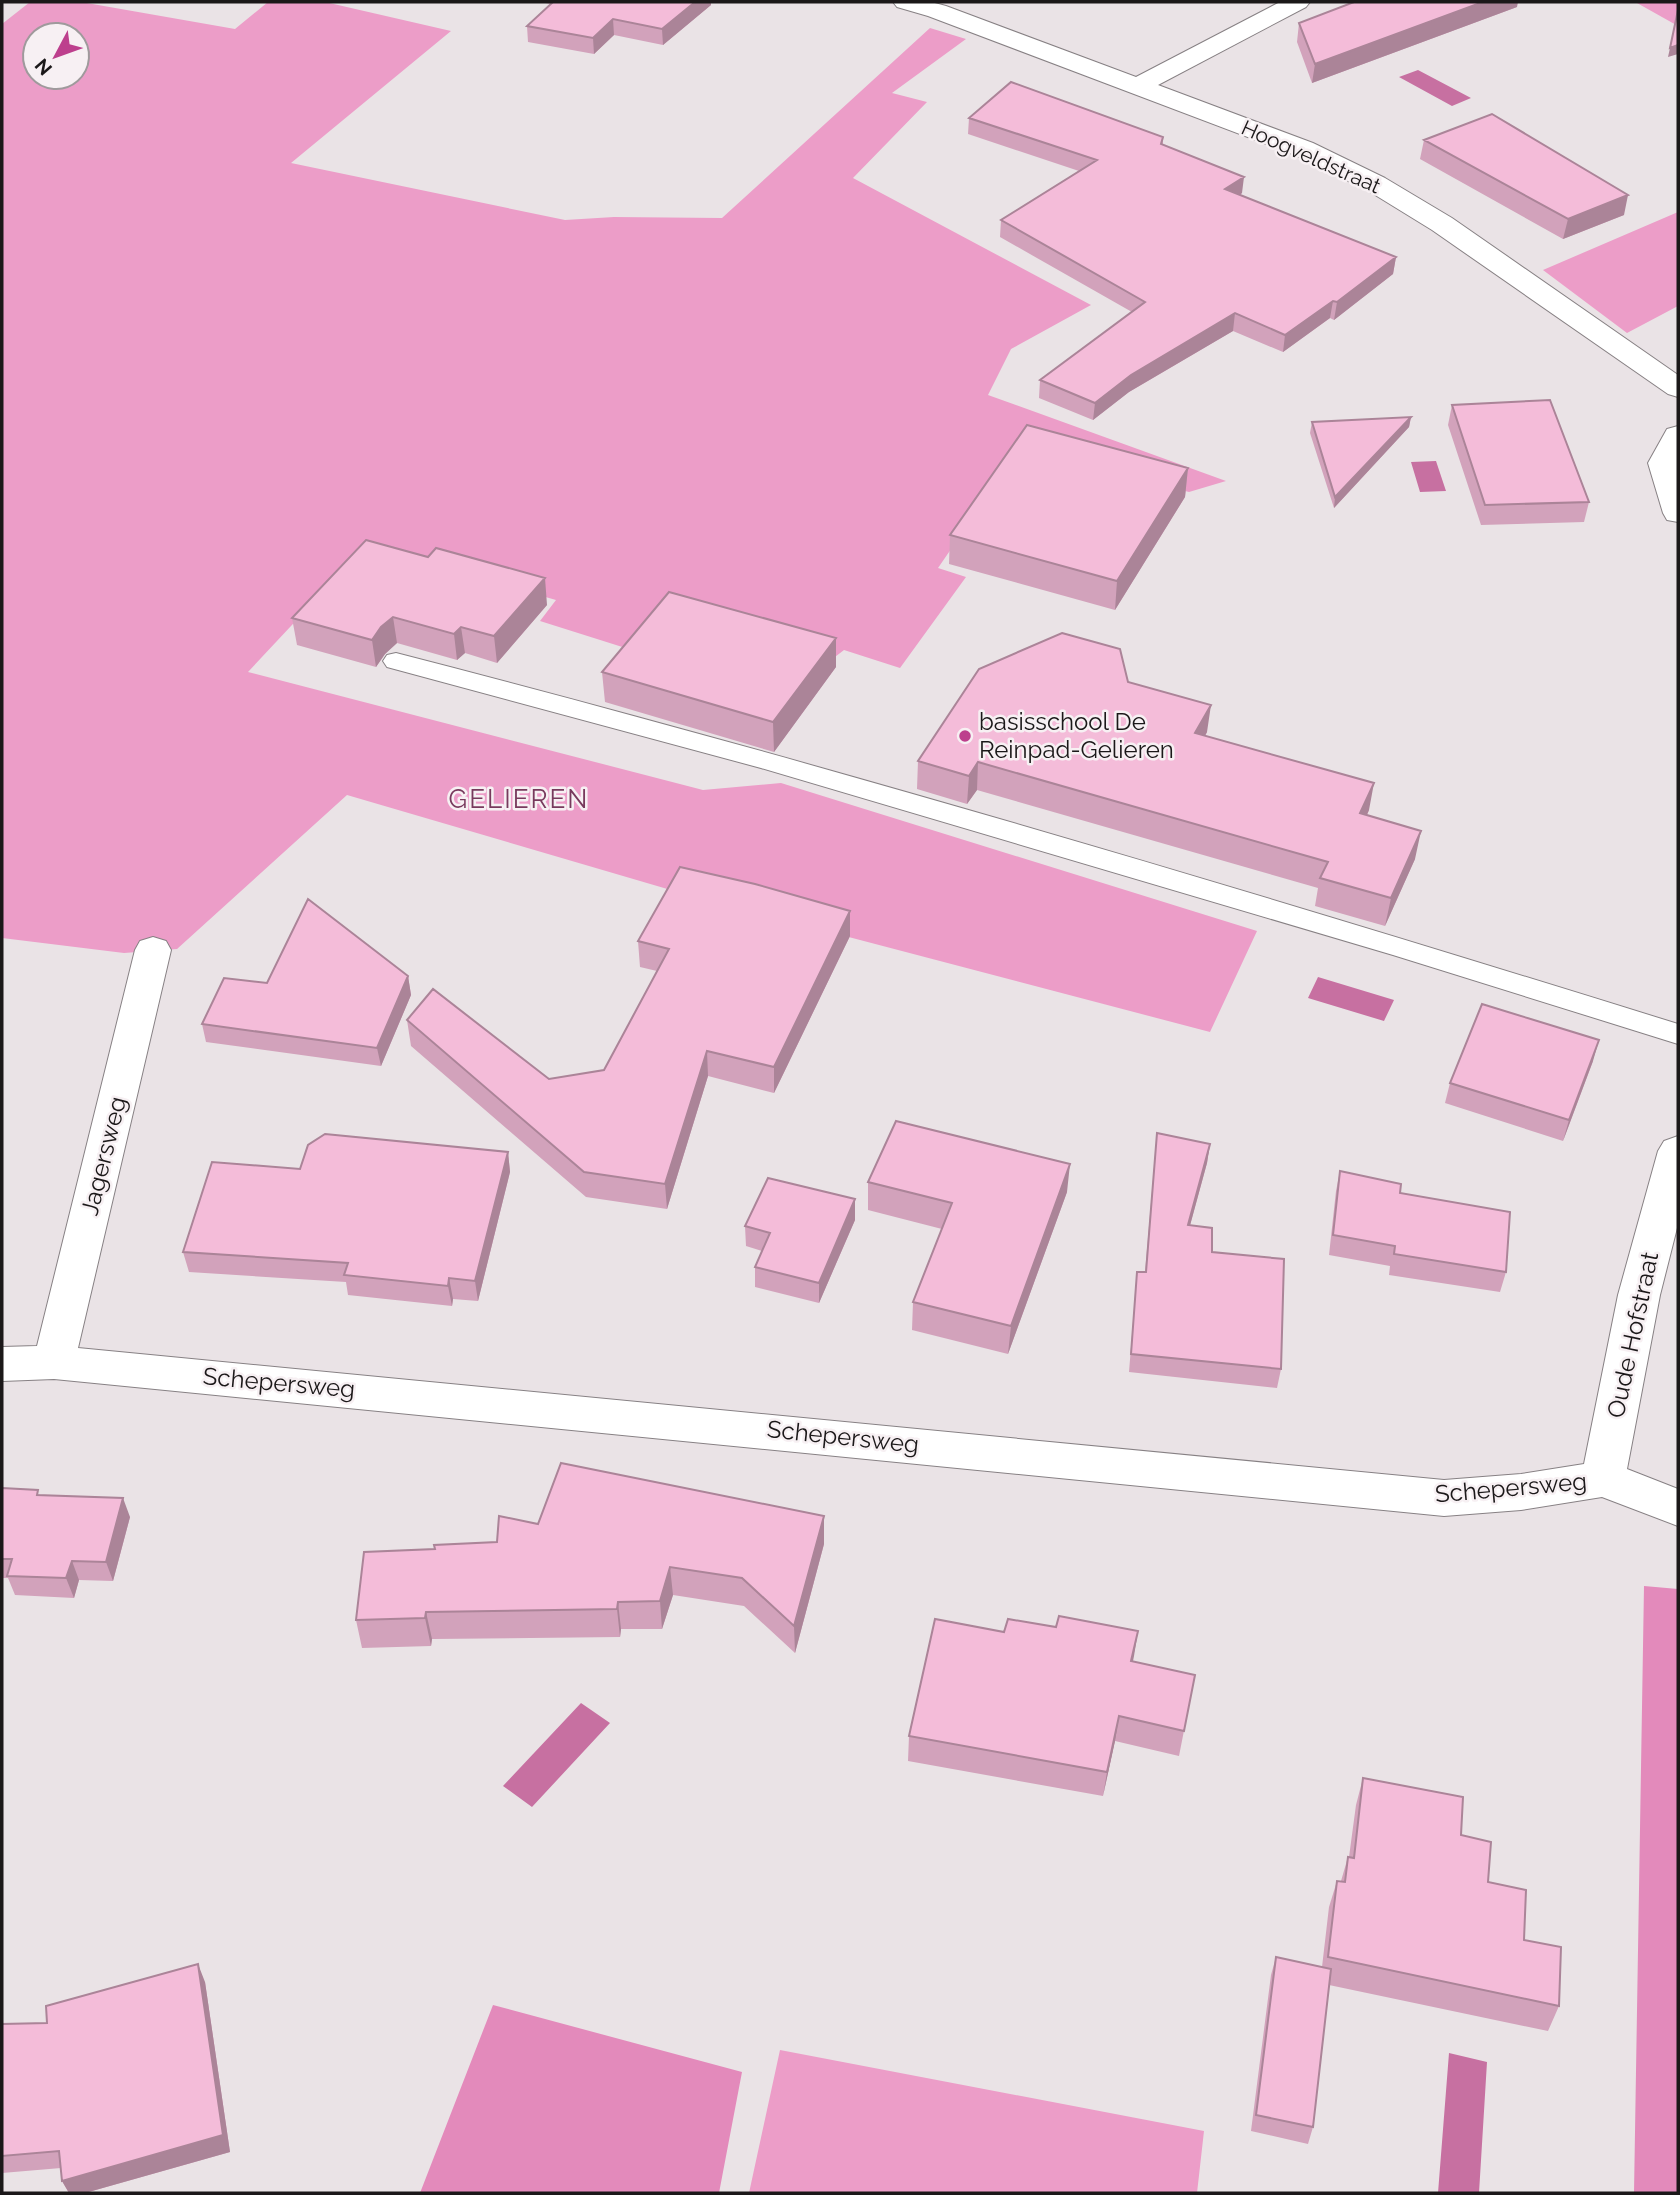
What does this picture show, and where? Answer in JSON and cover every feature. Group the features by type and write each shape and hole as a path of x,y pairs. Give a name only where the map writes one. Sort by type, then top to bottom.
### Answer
{"street":[{"name":"Hoogveldstraat","path":"905,2 1140,85 1304,149 1376,184 1442,224 1678,388"},
{"path":"1140,85 1298,2"},
{"path":"1678,435 1663,463 1678,513"},
{"name":"Jagersweg","path":"54,1362 153,950"},
{"name":"Oude Hofstraat","path":"1603,1479 1639,1295 1678,1151"},
{"name":"Schepersweg","path":"2,1364 54,1362 1444,1498 1521,1492 1603,1479 1678,1508"}],"lane":[{"path":"396,661 770,762 1403,948 1678,1034"}],"shaded area":[{"path":"30,2 81,2 235,29 268,2 325,2 451,31 291,163 565,220 614,217 722,218 930,28 966,39 892,93 927,102 853,178 1091,305 1011,349 988,395 1226,481 1189,492 1020,449 938,568 966,577 900,668 844,650 831,660 635,651 540,621 556,600 366,546 248,672 703,790 781,783 1257,931 1210,1032 681,893 347,795 177,949 124,953 2,938 2,24"},
{"path":"1640,2 1678,2 1678,26 1637,3"},
{"path":"1418,70 1471,98 1452,106 1399,77"},
{"path":"1678,212 1678,306 1627,333 1543,270"},
{"path":"1436,461 1446,491 1420,492 1411,462"},
{"path":"1318,977 1394,1000 1384,1021 1308,998"},
{"path":"1644,1586 1678,1589 1678,2193 1634,2193"},
{"path":"581,1703 610,1723 532,1807 503,1786"},
{"path":"493,2005 742,2072 719,2193 420,2193"},
{"path":"780,2050 1204,2131 1197,2193 749,2193"},
{"path":"1449,2053 1487,2062 1479,2193 1438,2193"}],"building":[{"path":"553,2 695,2 662,29 613,19 593,38 527,26"},
{"path":"1354,2 1483,2 1315,64 1299,23"},
{"path":"1678,10 1678,45 1670,48"},
{"path":"1011,82 1163,137 1161,144 1244,177 1225,189 1396,257 1337,302 1333,301 1285,335 1235,313 1131,375 1095,403 1040,380 1145,302 1001,220 1097,160 969,118"},
{"path":"1492,114 1628,195 1568,219 1424,140"},
{"path":"1550,400 1589,502 1485,505 1452,405"},
{"path":"1411,417 1335,497 1312,422"},
{"path":"1027,425 1188,468 1117,581 950,535"},
{"path":"366,540 428,557 436,548 545,578 494,636 461,627 454,634 393,617 381,627 372,640 292,618"},
{"path":"669,592 836,638 773,722 602,672"},
{"path":"1062,633 1120,649 1128,682 1211,705 1195,733 1374,783 1360,813 1421,831 1391,898 1320,878 1328,862 978,762 969,776 918,761 979,669"},
{"path":"680,867 755,884 850,911 774,1067 707,1051 665,1184 584,1172 407,1020 433,989 549,1079 604,1070 669,949 638,941"},
{"path":"308,899 408,976 377,1048 202,1024 224,978 267,983"},
{"path":"1482,1004 1599,1040 1569,1120 1450,1083"},
{"path":"896,1121 1070,1164 1011,1326 913,1302 952,1203 868,1182"},
{"path":"1157,1133 1210,1144 1188,1225 1212,1228 1212,1252 1284,1259 1281,1369 1131,1354 1137,1272 1146,1272"},
{"path":"325,1134 508,1152 475,1281 449,1278 448,1286 344,1275 348,1263 183,1252 212,1162 300,1169 308,1145"},
{"path":"1340,1171 1401,1184 1400,1193 1510,1212 1506,1272 1394,1254 1395,1246 1333,1235"},
{"path":"768,1178 855,1199 819,1283 755,1267 770,1233 745,1226"},
{"path":"561,1463 824,1516 794,1626 742,1578 670,1567 660,1601 618,1602 617,1609 426,1612 425,1618 356,1620 364,1552 435,1549 434,1545 497,1542 499,1516 538,1524"},
{"path":"2,1488 38,1490 37,1495 123,1498 106,1562 72,1561 66,1578 7,1576 12,1559 2,1559"},
{"path":"1059,1616 1138,1631 1131,1661 1195,1675 1184,1731 1119,1716 1107,1772 909,1736 935,1619 1004,1632 1008,1619 1056,1627"},
{"path":"1363,1778 1463,1797 1461,1835 1491,1842 1488,1882 1526,1890 1524,1940 1561,1947 1559,2006 1328,1957 1337,1881 1345,1882 1348,1857 1354,1858"},
{"path":"1276,1957 1331,1969 1313,2127 1256,2115"},
{"path":"198,1964 223,2135 62,2181 59,2151 2,2156 2,2024 47,2023 46,2006"}],"place":[{"name":"basisschool De Reinpad-Gelieren","path":"965,736"}],"district":[{"name":"GELIEREN","path":"519,799"}]}
